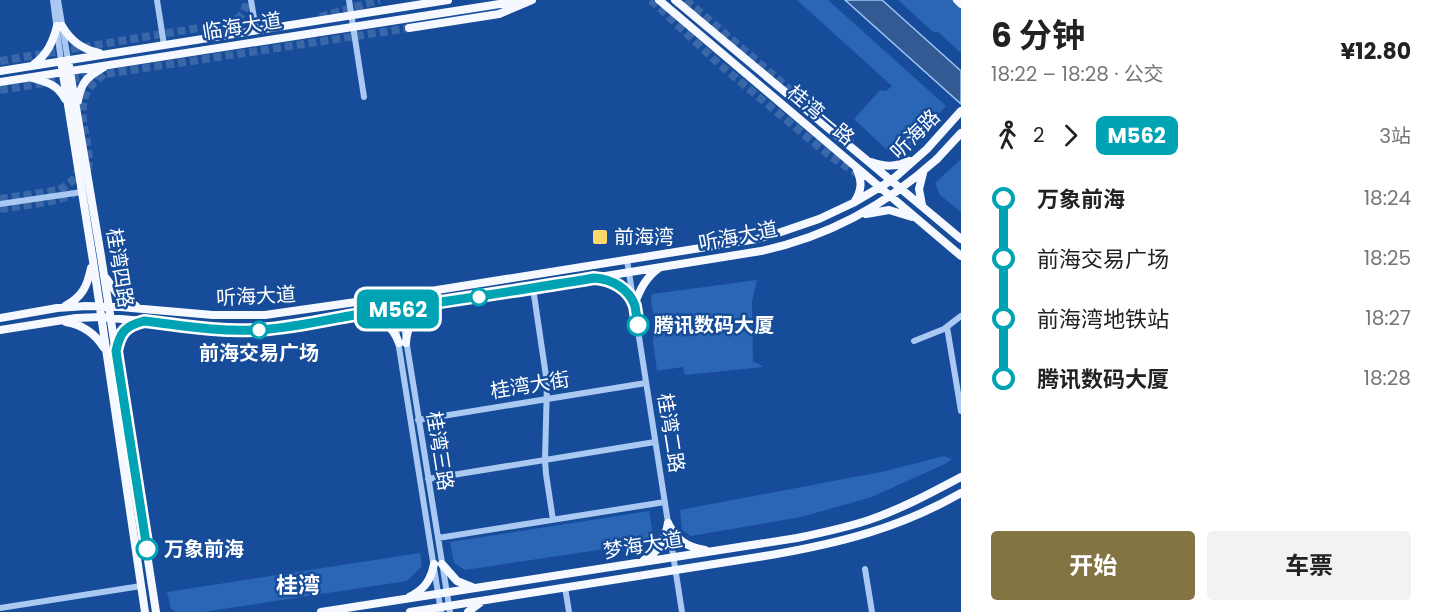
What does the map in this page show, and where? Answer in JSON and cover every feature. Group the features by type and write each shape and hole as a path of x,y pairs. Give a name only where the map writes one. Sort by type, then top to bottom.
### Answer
{"main road":[{"name":"临海大道","path":"0,71 448,0"},
{"name":"临海大道","path":"0,82 525,0"},
{"path":"409,28 499,14 532,0"},
{"name":"桂湾一路","path":"659,0 961,256"},
{"name":"桂湾一路","path":"675,0 961,239"},
{"path":"957,0 961,4"},
{"path":"31,66 48,50 59,26 78,45 103,54"},
{"name":"桂湾四路","path":"65,61 105,276 158,612"},
{"path":"73,108 83,83 88,77 108,65"},
{"path":"27,78 45,81 57,88 73,108"},
{"name":"桂湾四路","path":"73,108 82,192 144,609"},
{"name":"听海路","path":"892,180 927,149 961,111"},
{"name":"听海路","path":"901,189 937,159 961,133"},
{"path":"868,161 893,166 916,158"},
{"path":"854,202 861,186 855,166"},
{"path":"922,206 919,185 927,168"},
{"name":"听海大道","path":"0,318 57,309 99,306 213,315 265,315 395,296 770,236 812,221 854,202 892,180"},
{"name":"听海大道","path":"0,330 101,317 251,331 303,325 326,319 435,304 761,251 814,236 855,216 901,189"},
{"path":"855,216 889,210 916,218"},
{"path":"57,309 79,297 88,282 93,261"},
{"path":"634,305 644,283 660,267"},
{"path":"105,276 119,296 143,309"},
{"path":"594,278 615,283 628,294 634,305"},
{"path":"359,314 387,325 403,343 410,324 422,310 435,304"},
{"path":"59,321 90,331 106,352"},
{"path":"116,351 120,336 126,329 130,325 144,321"},
{"name":"梦海大道","path":"321,612 797,538 868,520 910,503 961,477"},
{"name":"梦海大道","path":"410,612 445,609 485,600 780,553 844,540 911,518 961,493"},
{"path":"668,523 676,537 684,543 698,549 712,551"},
{"path":"637,563 658,550 665,539 668,523"},
{"path":"401,600 414,595 425,586 438,564 457,581 467,586 483,587"},
{"path":"468,612 485,600"}],"street":[{"name":"桂湾四路","path":"53,0 65,61"},
{"name":"桂湾四路","path":"58,0 59,26"},
{"path":"157,0 164,45"},
{"path":"251,0 256,30"},
{"path":"349,0 364,97"},
{"path":"0,204 82,192"},
{"name":"桂湾二路","path":"627,260 682,612"},
{"path":"533,288 547,375 545,460 553,520"},
{"name":"桂湾三路","path":"395,296 445,609"},
{"path":"914,341 932,335 961,316"},
{"path":"947,327 961,411"},
{"name":"桂湾三路","path":"403,343 438,538 438,564"},
{"name":"桂湾大街","path":"418,420 646,382"},
{"path":"428,479 656,442"},
{"path":"438,538 665,502"},
{"path":"865,569 872,612"},
{"path":"0,608 141,586"},
{"path":"565,587 569,612"}],"shaded area":[{"path":"797,0 828,0 946,106 936,117 925,110 925,123 919,131 918,138 904,153 888,151 854,119 880,90 886,91 892,86"},
{"path":"845,0 882,0 961,71 961,104"},
{"path":"898,0 955,0 961,6 961,53 938,32 933,32"},
{"path":"961,159 961,212 940,195 935,183"},
{"path":"757,280 752,301 753,361 764,367 685,375 683,367 657,371 653,342 655,320 651,303 652,294"},
{"path":"944,456 952,459 872,497 801,517 691,536 682,530 680,510 886,471"},
{"path":"649,511 653,536 645,543 465,570 454,563 450,542"},
{"path":"420,553 422,566 407,581 204,612 176,612 171,609 167,592"}],"tunnel":[{"path":"0,61 228,23 242,15 246,0"},
{"path":"320,17 380,0"},
{"path":"651,0 719,64 830,156 861,176"},
{"path":"686,0 852,143"},
{"path":"0,90 409,28"},
{"path":"88,170 83,106 90,87 104,74"},
{"path":"0,199 59,190 73,179 78,169"},
{"path":"0,209 50,201 74,193"}],"bus line":[{"name":"M562","path":"147,549 116,351 120,336 130,325 144,321 234,330 269,330 326,319 594,278 609,280 628,294 634,305 638,325"}],"place":[{"name":"前海湾","path":"600,237"},
{"name":"腾讯数码大厦","path":"638,325"},
{"name":"前海交易广场","path":"259,330"},
{"name":"万象前海","path":"147,549"}],"district":[{"name":"桂湾","path":"298,585"}]}
